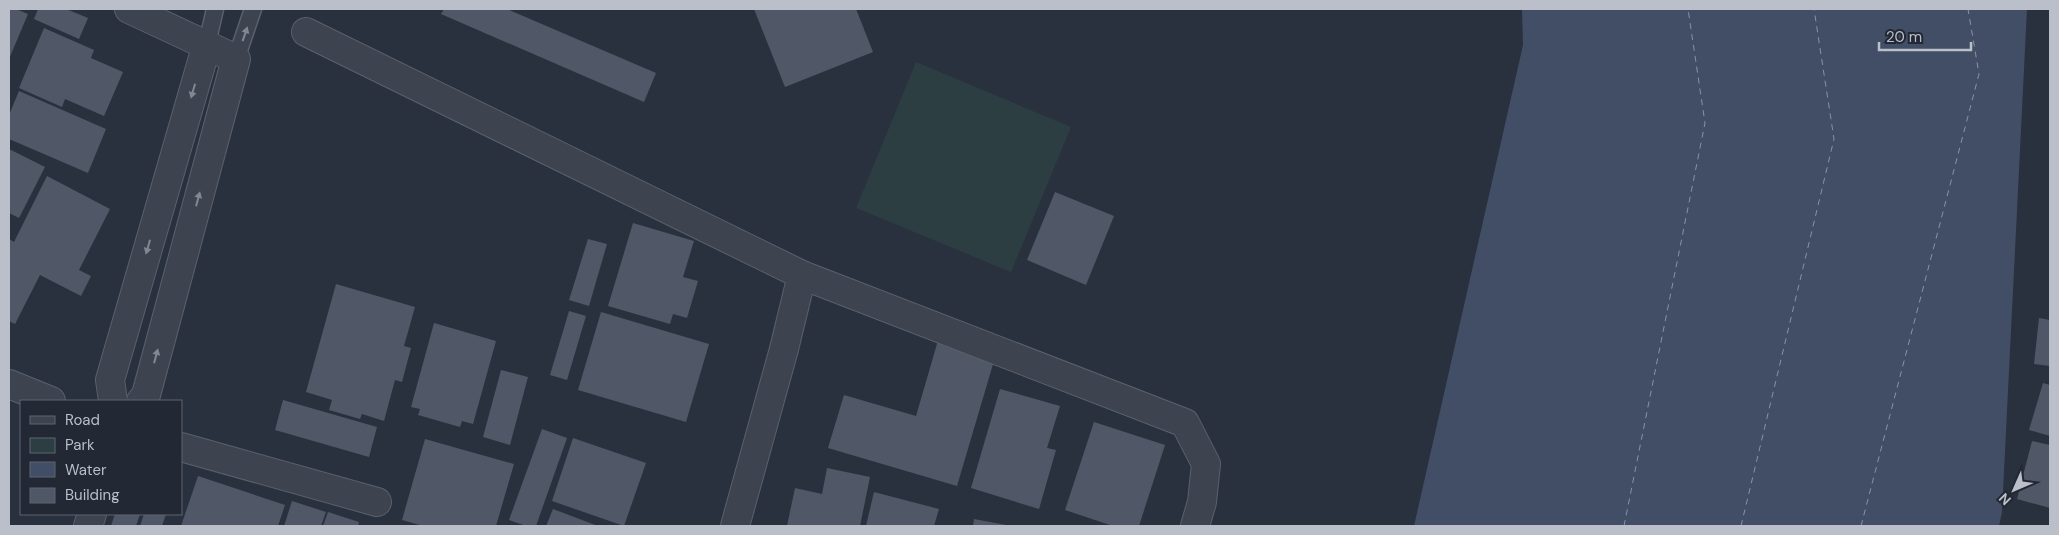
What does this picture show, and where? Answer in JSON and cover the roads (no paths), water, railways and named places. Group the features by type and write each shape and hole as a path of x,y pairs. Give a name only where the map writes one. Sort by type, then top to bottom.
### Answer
{"street":[{"path":"129,9 236,59 146,394 141,400"},
{"path":"306,32 802,275 1185,423 1206,464 1202,502 1195,526"},
{"path":"113,400 110,380 207,44"},
{"path":"735,526 784,349 802,275"},
{"path":"9,384 49,400"},
{"path":"182,447 377,502"}],"lane":[{"path":"207,44 215,9"},
{"path":"236,59 253,9"}],"water":[{"path":"1522,9 2027,9 2002,512 1999,526 1414,526 1523,45"}]}
